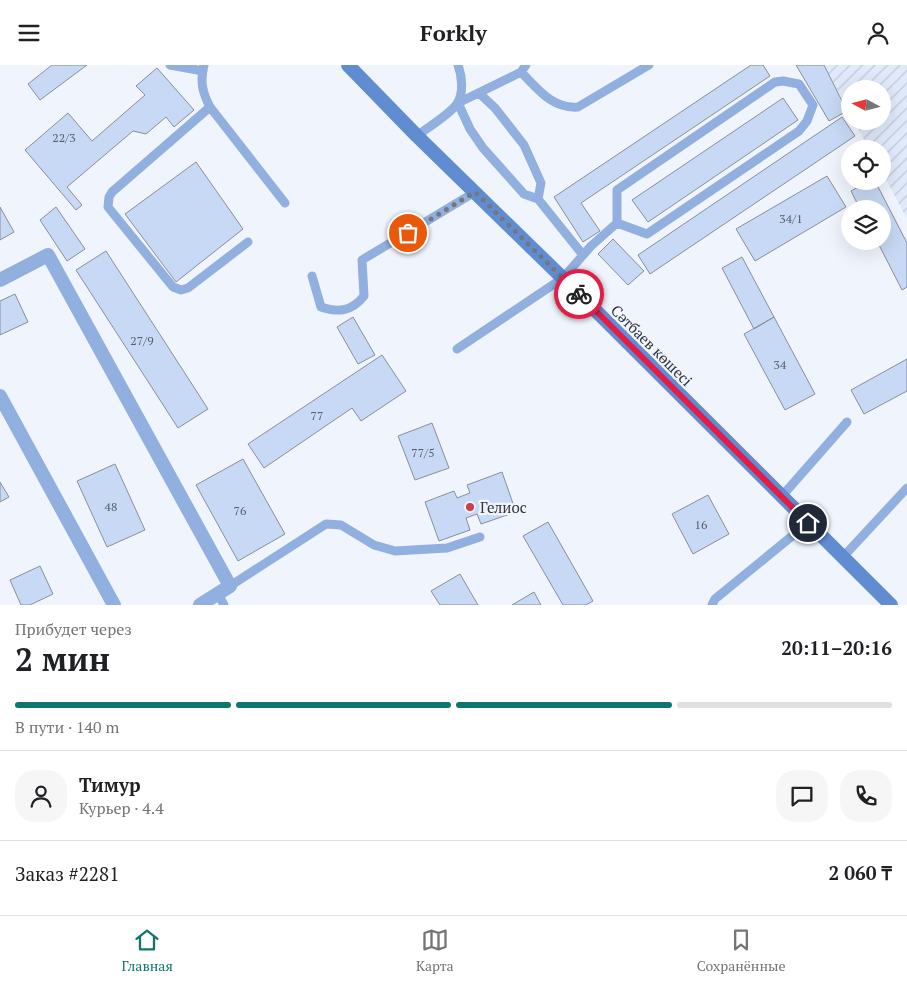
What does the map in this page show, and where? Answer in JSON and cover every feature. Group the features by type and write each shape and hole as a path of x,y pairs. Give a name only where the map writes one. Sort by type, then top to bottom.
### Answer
{"main road":[{"name":"Сәтбаев көшесі","path":"348,65 417,136 563,278 891,605"}],"street":[{"path":"0,280 48,255 230,586 221,599 200,605"},
{"path":"0,396 114,605"}],"lane":[{"path":"170,65 204,68 202,87 204,97 285,203"},
{"path":"458,65 461,75 458,103 470,129 483,149 524,194 538,199 583,255"},
{"path":"417,136 458,103 523,69 544,95 558,105 568,108 578,107 649,65"},
{"path":"457,349 563,278 583,255 617,223 617,191 774,82 783,81 799,84 813,105 799,131 647,234 617,223"},
{"path":"479,93 495,108 524,145 541,183 538,199"},
{"path":"210,107 112,192 109,197 108,207 173,287 178,289 188,288 248,243"},
{"path":"312,276 322,307 331,310 344,310 356,305 364,296 362,260 475,192"},
{"path":"782,496 847,421"},
{"path":"843,557 907,488"},
{"path":"712,605 715,599 808,523"},
{"path":"230,586 326,524 341,525 374,545 395,551 447,548 480,537"}],"shaded area":[{"path":"828,65 907,65 907,219 891,189 891,140 864,140 859,130 891,130 891,80 841,80 841,96 825,67"}],"building":[{"path":"52,65 87,65 40,100 28,84"},
{"path":"751,65 763,65 770,76 581,203 600,231 583,242 554,197"},
{"path":"796,65 824,65 841,99 841,114 829,121"},
{"path":"157,68 194,110 174,127 166,117 146,134 133,131 67,187 82,205 76,210 25,150 68,113 92,141 145,95 136,86"},
{"path":"783,98 798,120 648,222 632,200"},
{"path":"841,118 841,130 851,130 855,136 849,140 841,140 841,145 650,274 638,255"},
{"path":"196,162 243,229 176,282 125,214"},
{"path":"827,176 842,200 841,210 755,261 736,229"},
{"path":"880,190 885,200 856,200 851,191"},
{"path":"0,207 14,232 0,240"},
{"path":"56,207 85,249 67,261 40,220"},
{"path":"891,212 907,243 907,287 902,290 882,250 891,250"},
{"path":"613,239 644,271 628,285 598,254"},
{"path":"106,251 208,409 178,428 76,270"},
{"path":"742,257 774,317 754,329 722,268"},
{"path":"15,294 28,322 0,335 0,301"},
{"path":"353,317 375,355 358,364 337,327"},
{"path":"774,317 815,394 785,410 744,334"},
{"path":"382,355 406,391 361,421 352,408 264,468 248,444"},
{"path":"907,359 907,391 864,414 851,390"},
{"path":"432,423 449,468 415,480 398,436"},
{"path":"243,459 285,534 238,561 196,485"},
{"path":"115,464 145,530 107,547 77,481"},
{"name":"Гелиос","path":"502,472 516,512 481,524 477,514 466,518 470,530 439,541 425,502 454,491 457,498 470,493 467,485"},
{"path":"0,482 9,497 0,502"},
{"path":"708,495 729,534 693,554 672,514"},
{"path":"548,522 593,601 586,605 563,605 523,536"},
{"path":"40,566 53,594 30,605 21,605 10,580"},
{"path":"460,574 478,605 440,605 431,591"},
{"path":"534,592 541,605 512,605"}],"way so far":[{"path":"408,233 475,192 579,294"}],"place":[{"name":"Гелиос","path":"470,507"}],"route":[{"path":"579,294 808,523"}]}
